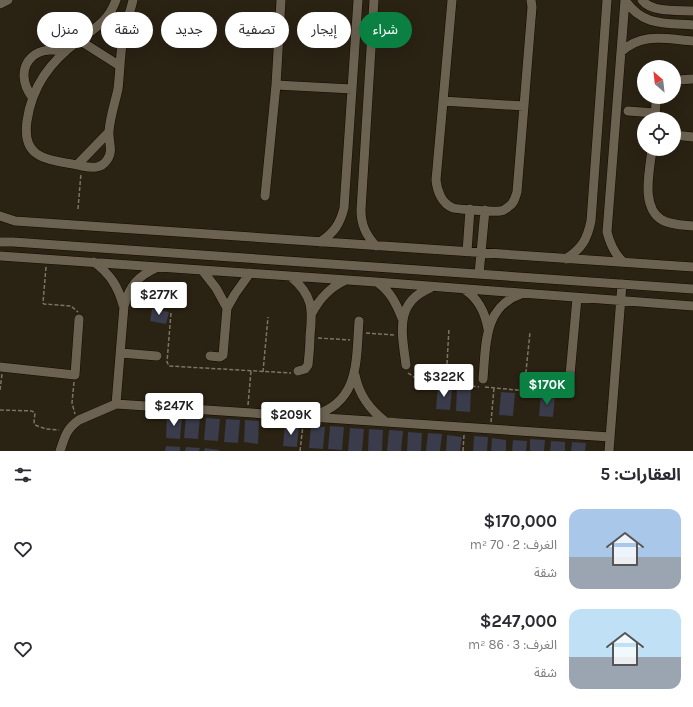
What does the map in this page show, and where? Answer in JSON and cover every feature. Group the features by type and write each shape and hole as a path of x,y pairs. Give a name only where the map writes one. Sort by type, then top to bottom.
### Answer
{"street":[{"path":"0,4 8,0"},
{"path":"93,30 98,27 112,10 116,0"},
{"path":"130,12 133,0"},
{"path":"265,196 276,85 281,0"},
{"path":"320,242 329,236 336,228 342,218 344,208 358,0"},
{"path":"374,0 361,220 364,230 376,246"},
{"path":"452,0 436,180 437,189 440,197 453,208 500,211 509,207 517,192 532,7 531,0"},
{"path":"566,258 576,252 584,243 589,232 591,221 607,0"},
{"path":"623,262 612,248 607,232 625,0"},
{"path":"625,0 634,12 647,20 657,23 693,25"},
{"path":"642,0 645,4 653,8 693,11"},
{"path":"112,10 118,12"},
{"path":"621,52 631,44 644,39 693,41"},
{"path":"70,48 40,81 32,97 26,124 26,137 28,146 34,153 42,157 93,168 101,166 108,160 110,152 108,132 118,88 122,48"},
{"path":"92,48 120,66"},
{"path":"32,97 26,89 23,79 24,69 29,60 36,53 45,49 55,49 65,52"},
{"path":"681,80 693,79"},
{"path":"276,85 352,89"},
{"path":"443,101 524,106"},
{"path":"628,111 637,113"},
{"path":"79,165 108,132"},
{"path":"681,136 693,137"},
{"path":"651,156 648,193 649,204 654,214 663,220 693,226"},
{"path":"467,252 470,209"},
{"path":"479,274 485,210"},
{"path":"0,216 15,220 693,267"},
{"path":"0,242 693,289"},
{"path":"0,256 48,258 693,306"},
{"path":"94,262 105,270 114,281 124,306"},
{"path":"116,404 124,306 128,293 136,281 146,272 159,267"},
{"path":"202,270 216,288 227,308"},
{"path":"210,356 220,357 223,355 227,308 250,273"},
{"path":"290,276 299,283 305,292 312,313"},
{"path":"298,371 305,369 308,365 312,313 317,303 335,286 346,280"},
{"path":"376,282 385,288 392,297 402,318"},
{"path":"609,451 622,284"},
{"path":"406,365 402,335 402,318 406,308 413,299 421,291 432,287"},
{"path":"465,289 472,294 480,304 488,329 483,379"},
{"path":"488,329 494,316 502,305 513,297 523,294"},
{"path":"570,386 577,298"},
{"path":"1,367 75,375 79,319"},
{"path":"306,416 322,413 338,402 350,387 354,375 359,321"},
{"path":"121,353 157,356"},
{"path":"354,375 362,397 369,407 387,422"},
{"path":"60,451 68,430 79,420 116,404 610,437"}],"path":[{"path":"78,209 79,165"},
{"path":"48,258 42,302 44,304 74,307 79,312 79,319"},
{"path":"263,372 268,317"},
{"path":"446,382 449,328"},
{"path":"524,391 530,332"},
{"path":"310,337 402,335"},
{"path":"0,390 1,367"},
{"path":"248,413 251,371"},
{"path":"75,375 72,403 73,412 79,420"},
{"path":"490,429 494,388"},
{"path":"0,410 32,411 35,413 35,425 57,431 68,430"},
{"path":"300,451 306,416"},
{"path":"463,451 465,427"}],"building":[{"path":"152,309 169,312 166,324 150,321"},
{"path":"438,387 452,388 450,410 436,409"},
{"path":"457,388 471,389 470,412 456,411"},
{"path":"501,392 515,393 513,416 499,415"},
{"path":"541,394 555,395 553,417 539,416"},
{"path":"167,415 182,416 180,439 166,438"},
{"path":"186,416 200,417 198,439 184,438"},
{"path":"206,418 220,419 218,441 204,440"},
{"path":"226,419 240,420 238,443 224,442"},
{"path":"245,420 259,421 258,444 244,442"},
{"path":"285,424 299,425 297,447 283,446"},
{"path":"311,426 325,427 323,449 309,448"},
{"path":"330,426 344,427 342,450 328,449"},
{"path":"350,428 364,429 362,451 348,451"},
{"path":"369,429 383,430 382,451 368,451"},
{"path":"389,430 403,431 401,451 387,451"},
{"path":"408,432 422,433 421,451 407,451"},
{"path":"428,433 442,434 440,451 426,451"},
{"path":"447,435 462,437 460,451 446,451"},
{"path":"474,436 488,437 487,451 473,451"},
{"path":"492,438 506,440 506,451 491,451"},
{"path":"530,439 545,440 544,451 530,451"},
{"path":"513,440 527,441 526,451 512,451"},
{"path":"551,441 565,442 565,451 550,451"},
{"path":"572,442 586,443 585,451 571,451"},
{"path":"166,446 180,447 180,451 165,451"},
{"path":"186,447 200,448 199,451 185,451"},
{"path":"205,448 219,450 219,451 204,451"}]}
